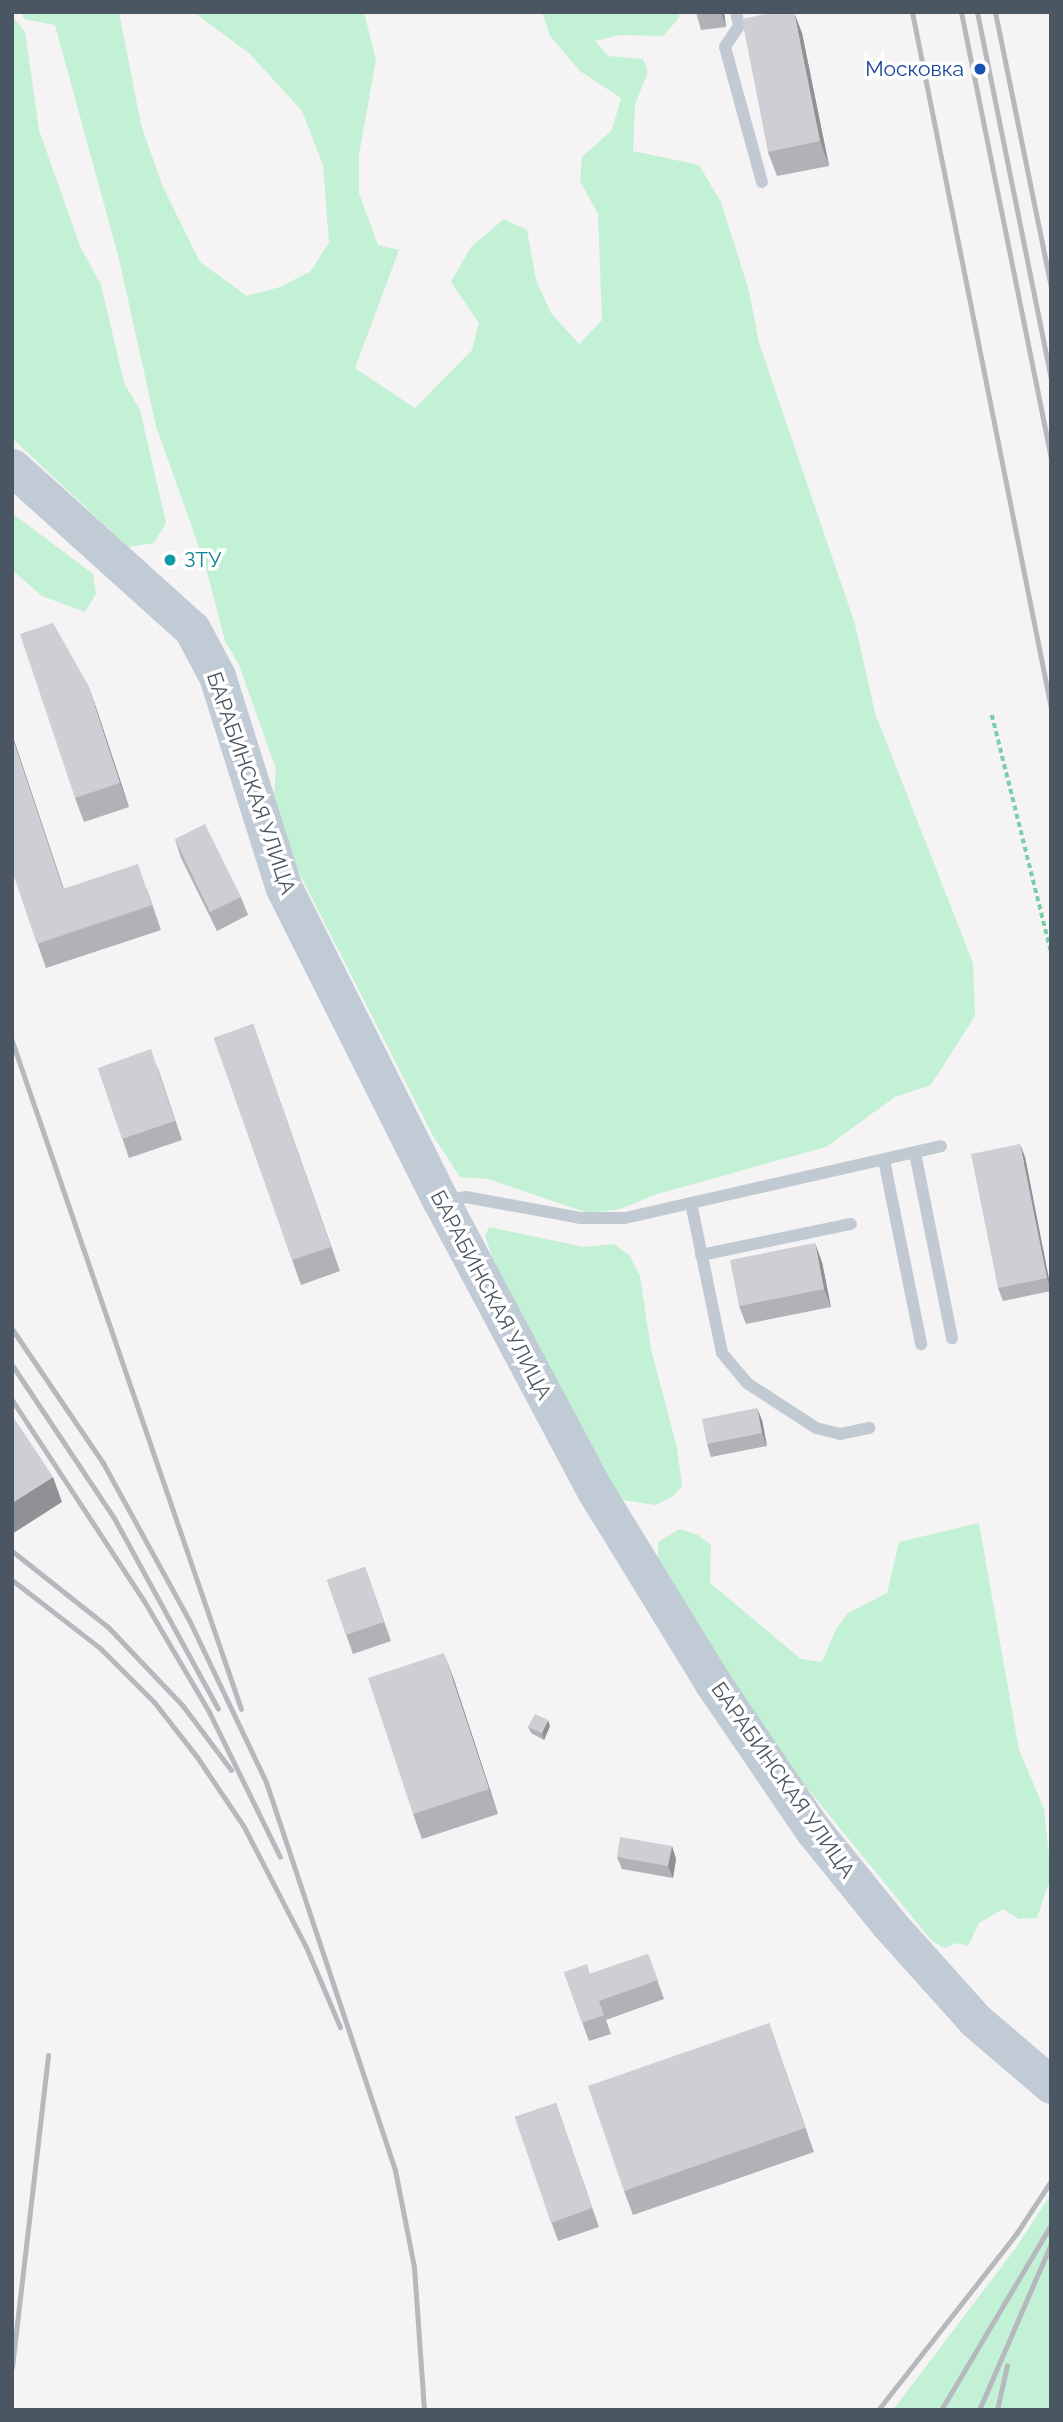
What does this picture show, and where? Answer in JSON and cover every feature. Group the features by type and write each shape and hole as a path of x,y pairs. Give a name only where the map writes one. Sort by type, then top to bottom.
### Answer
{"main road":[{"name":"БАРАБИНСКАЯ УЛИЦА","path":"12,467 192,629 216,676 284,888 441,1201 596,1492 713,1683 813,1830 975,2020 1051,2085"}],"lane":[{"path":"736,12 738,26 725,47 762,182"},
{"path":"441,1201 466,1197 580,1218 625,1218 941,1146"},
{"path":"915,1153 952,1338"},
{"path":"884,1160 922,1344"},
{"path":"691,1203 722,1353 747,1383 816,1428 840,1434 869,1428"},
{"path":"701,1255 851,1224"}],"path":[{"path":"992,715 1051,951"}],"green space":[{"path":"22,12 119,12 141,125 162,185 200,262 247,296 280,287 311,271 329,242 323,165 302,111 249,53 193,12 364,12 376,60 359,154 359,193 378,245 399,250 355,368 415,408 472,350 479,323 451,282 471,247 504,219 527,230 536,280 551,313 579,344 602,320 598,214 580,181 582,157 612,130 621,98 580,71 550,36 542,12 679,12 679,18 663,36 620,35 595,41 608,56 643,59 648,72 635,104 633,151 699,165 721,202 749,291 759,343 855,624 875,713 973,963 975,1016 931,1085 895,1097 826,1147 654,1195 621,1209 588,1213 488,1179 460,1177 432,1134 282,839 274,795 276,769 239,665 225,641 205,564 156,426 119,259 55,25 24,19"},
{"path":"12,16 25,32 39,130 80,246 101,285 124,383 140,410 166,523 154,543 128,547 12,438"},
{"path":"12,513 93,574 96,594 85,612 42,596 12,570"},
{"path":"489,1227 584,1247 614,1244 629,1255 640,1276 651,1349 677,1448 682,1486 672,1497 655,1505 623,1500 592,1464 493,1259 485,1236"},
{"path":"979,1523 1019,1750 1044,1809 1051,1876 1037,1918 1019,1919 1003,1909 979,1923 968,1946 957,1943 945,1948 932,1941 746,1713 658,1576 658,1542 680,1529 698,1535 711,1545 710,1583 801,1659 822,1662 836,1629 848,1613 887,1593 899,1542"},
{"path":"1051,2194 1051,2410 893,2410 1015,2249"}],"building":[{"path":"775,12 794,12 820,141 768,152 742,19"},
{"path":"53,623 88,685 120,783 75,798 20,634"},
{"path":"12,736 63,889 138,864 152,905 37,944 12,870"},
{"path":"205,824 241,897 210,912 175,839"},
{"path":"253,1024 331,1247 292,1260 214,1038"},
{"path":"151,1049 175,1121 122,1139 98,1068"},
{"path":"1020,1144 1047,1278 998,1288 971,1154"},
{"path":"815,1243 824,1289 739,1306 730,1260"},
{"path":"757,1408 762,1433 707,1444 702,1419"},
{"path":"12,1415 53,1477 12,1503"},
{"path":"365,1567 384,1622 346,1635 327,1580"},
{"path":"444,1653 489,1789 413,1814 368,1678"},
{"path":"535,1714 548,1720 542,1733 528,1727"},
{"path":"620,1837 672,1846 668,1866 617,1857"},
{"path":"648,1954 658,1980 599,2001 604,2015 582,2023 564,1972 587,1964 590,1974"},
{"path":"769,2023 805,2128 624,2191 588,2086"},
{"path":"556,2103 592,2208 551,2223 515,2117"}],"railway":[{"path":"912,12 1051,708"},
{"path":"961,12 1051,459"},
{"path":"977,12 1051,378"},
{"path":"995,12 1051,288"},
{"path":"12,1041 241,1709"},
{"path":"12,1329 103,1463 190,1622 266,1782 395,2170 414,2267 424,2410"},
{"path":"12,1365 114,1518 218,1709"},
{"path":"12,1400 144,1601 209,1712 280,1857"},
{"path":"12,1551 108,1627 183,1706 231,1770"},
{"path":"12,1580 100,1648 154,1702 197,1757 244,1827 306,1947 340,2027"},
{"path":"12,2367 48,2055"},
{"path":"878,2410 1016,2234 1051,2181"},
{"path":"941,2410 1051,2225"},
{"path":"979,2410 1051,2244"},
{"path":"997,2410 1007,2365"}],"place":[{"name":"Московка","path":"980,69"},
{"name":"ЗТУ","path":"170,560"}]}
